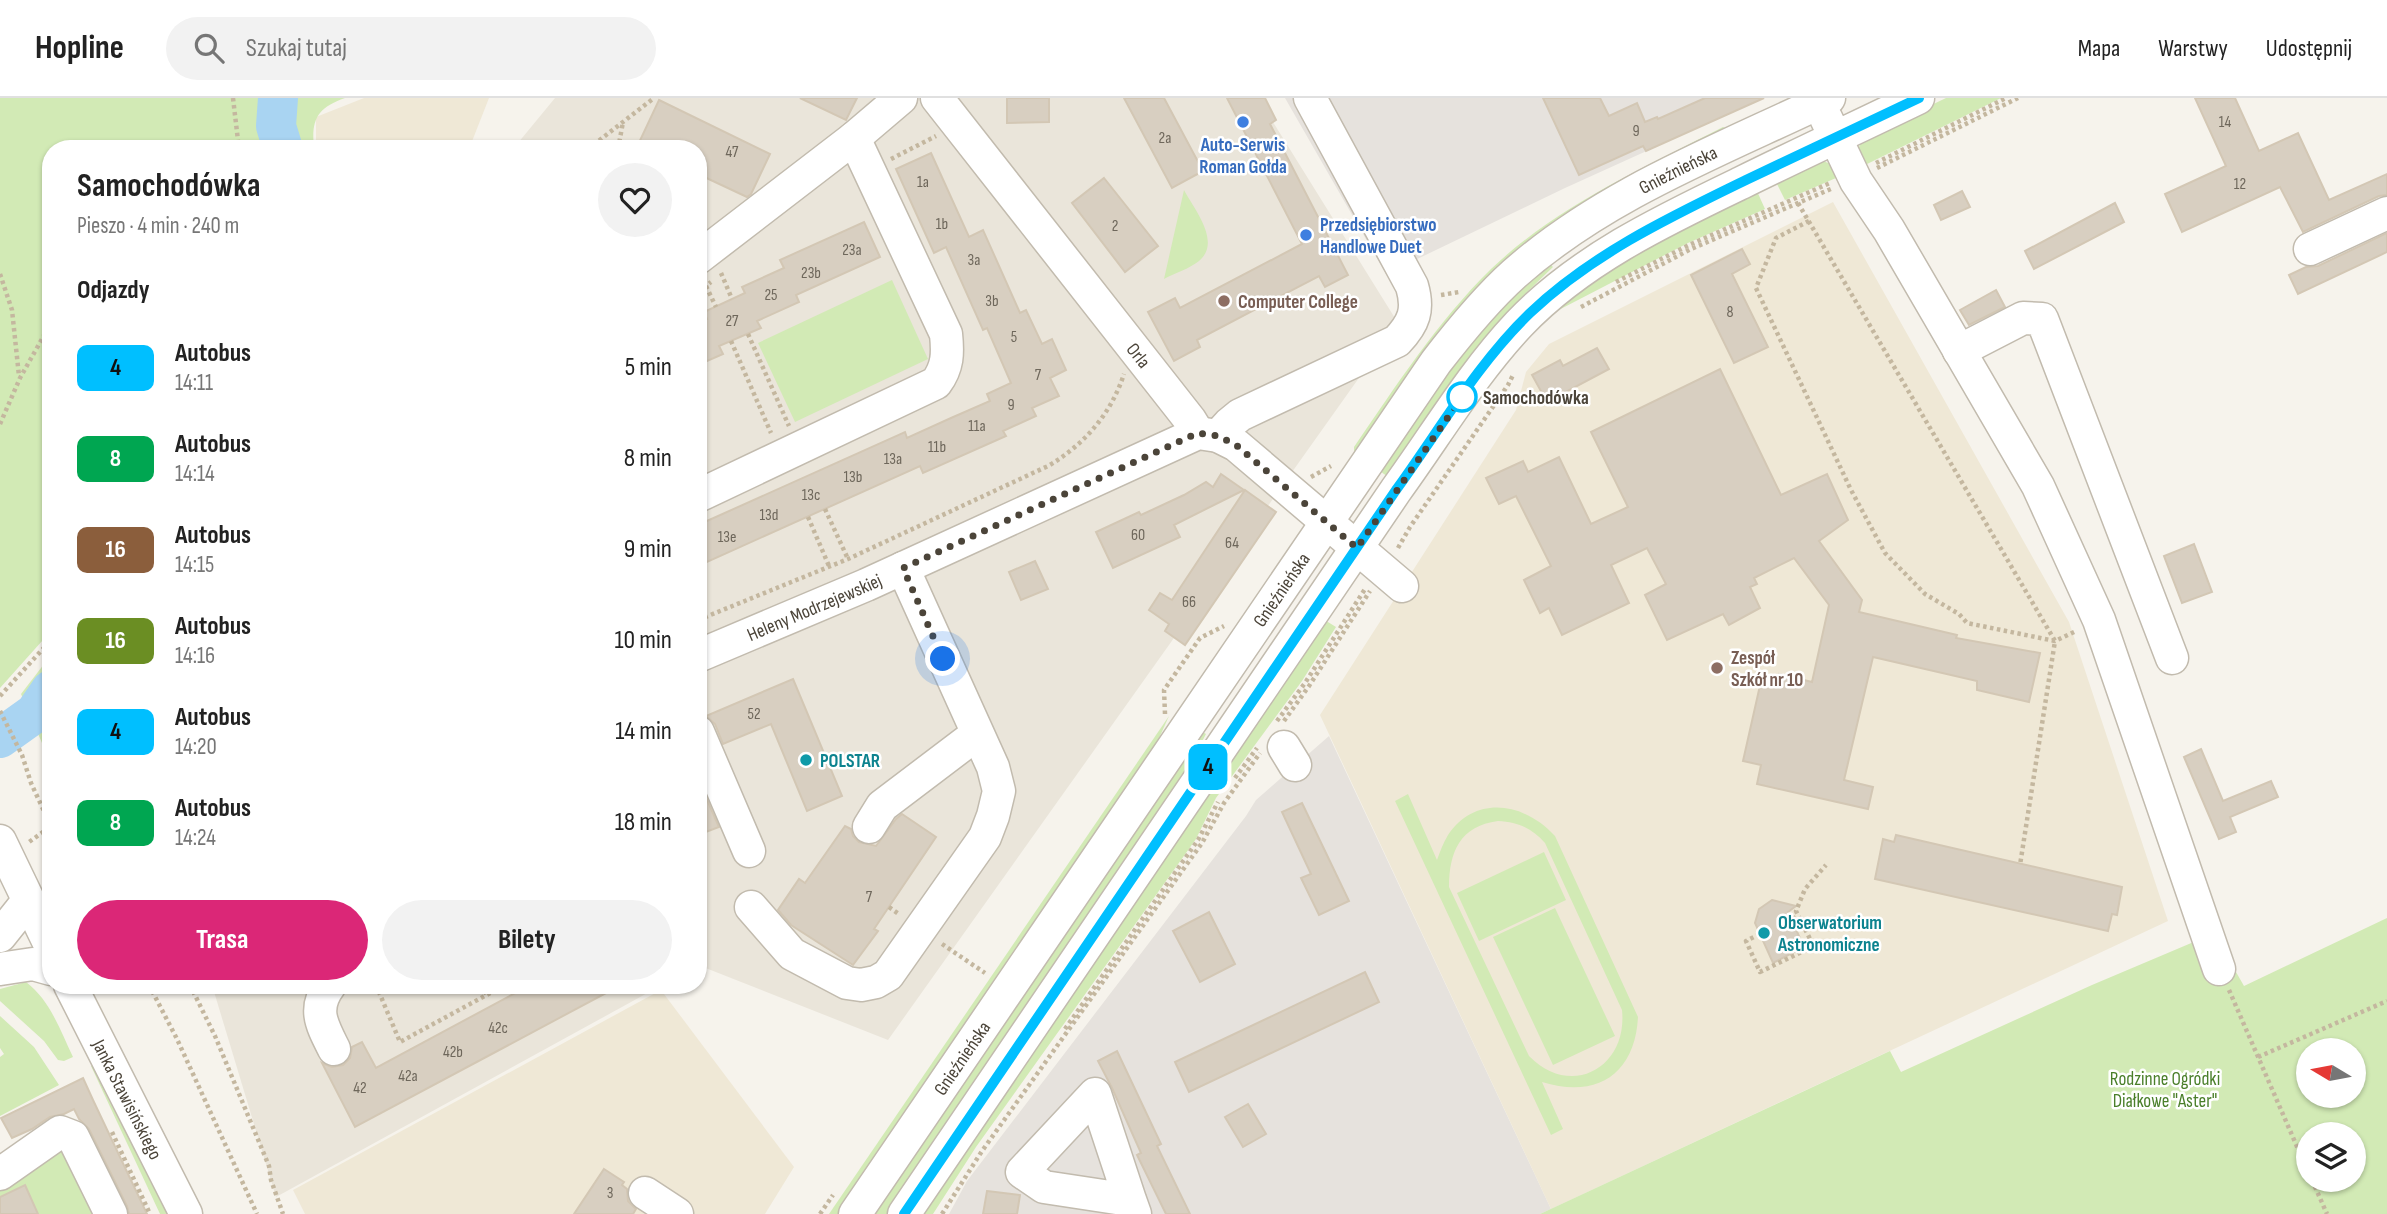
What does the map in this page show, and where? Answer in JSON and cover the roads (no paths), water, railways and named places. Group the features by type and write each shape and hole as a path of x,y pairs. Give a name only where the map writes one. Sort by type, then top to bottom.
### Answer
{"street":[{"path":"709,272 901,98"},
{"name":"Heleny Modrzejewskiej","path":"707,652 1208,434 1240,415 1397,341 1411,326 1416,300 1412,286 1310,98"},
{"name":"Gnieźnieńska","path":"904,1214 1357,548 1485,365 1520,324 1563,284 1602,257 1675,216 1919,98"},
{"path":"1821,100 1856,180 1889,230 2038,486 2099,620 2219,969"},
{"name":"Gnieźnieńska","path":"855,1214 1436,362 1481,308 1516,273 1561,237 1607,206 1821,100"},
{"name":"Orla","path":"951,112 1190,420 1208,434 1236,445 1357,548 1397,573"},
{"path":"707,492 936,383 944,373 948,355 946,334 854,138"},
{"path":"2310,249 2387,213"},
{"path":"1959,351 2023,318 2042,319 2172,658"},
{"path":"751,907 792,954 847,983 862,985 876,982 888,975 985,837 999,791 993,767 903,568"},
{"path":"869,827 882,806 977,734"},
{"path":"707,753 749,851"},
{"path":"0,936 39,901 13,843"},
{"path":"0,969 33,964 42,966"},
{"name":"Janka Stawisińskiego","path":"75,994 186,1214"},
{"path":"325,994 320,1013 321,1024 334,1049"},
{"path":"0,1174 60,1132 69,1133 111,1214"},
{"path":"645,1193 677,1214"}],"waterway":[{"path":"278,98 276,126 280,140"},
{"path":"0,738 35,713 42,703"}],"place":[{"name":"Auto-Serwis Roman Gołda","path":"1243,122"},
{"name":"Przedsiębiorstwo Handlowe Duet","path":"1306,235"},
{"name":"Computer College","path":"1224,301"},
{"name":"Samochodówka","path":"1462,397"},
{"name":"Zespół Szkół nr 10","path":"1717,668"},
{"name":"POLSTAR","path":"806,760"},
{"name":"Obserwatorium Astronomiczne","path":"1764,933"}],"park label":[{"name":"Rodzinne Ogródki Diałkowe \"Aster\"","path":"2165,1089"}]}
